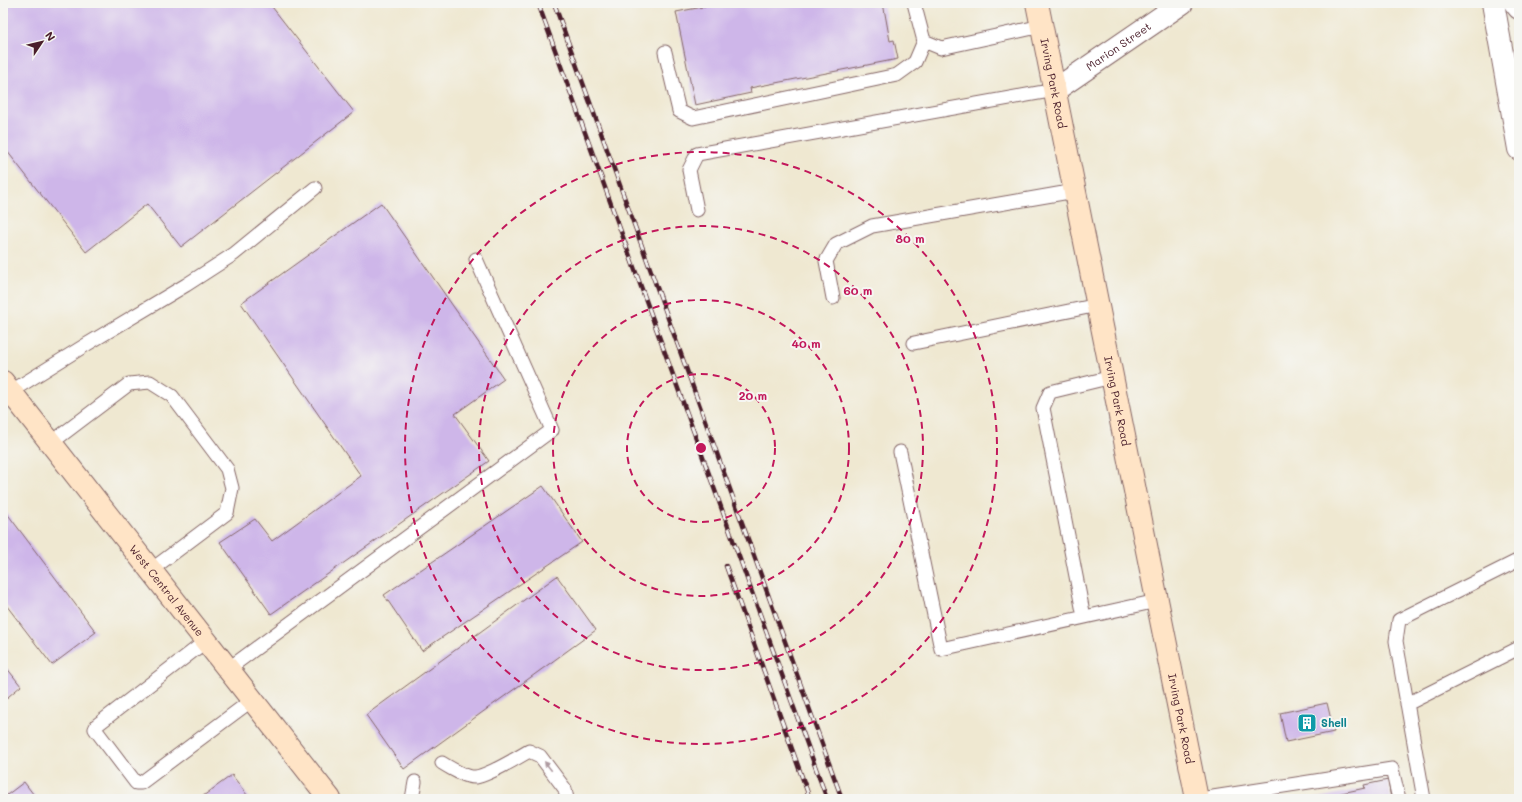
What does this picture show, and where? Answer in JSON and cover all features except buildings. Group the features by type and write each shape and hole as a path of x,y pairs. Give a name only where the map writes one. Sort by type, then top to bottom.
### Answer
{"main road":[{"name":"Irving Park Road","path":"1037,3 1197,799"},
{"name":"West Central Avenue","path":"7,387 330,799"}],"street":[{"name":"Marion Street","path":"1055,90 1182,3"},
{"path":"1492,3 1519,149"},
{"path":"1515,3 1519,8"}],"lane":[{"path":"665,52 679,111 693,118 897,75 915,62 924,41 914,3"},
{"path":"924,41 940,48 1042,26"},
{"path":"697,210 689,170 696,154 1055,90"},
{"path":"7,387 84,346 186,286 234,254 315,188"},
{"path":"833,298 826,261 836,244 872,226 1075,191"},
{"path":"228,669 552,430 476,259"},
{"path":"914,343 1098,305"},
{"path":"1084,617 1043,408 1050,392 1112,377"},
{"path":"51,444 129,384 150,382 172,396 227,469 232,488 227,513 151,570"},
{"path":"900,452 941,649 1157,601"},
{"path":"1424,799 1396,641 1399,620 1519,560"},
{"path":"206,641 97,725 95,729 136,783 141,783 252,700"},
{"path":"1407,704 1519,648"},
{"path":"442,763 460,773 476,777 530,751 540,756 565,789 567,799"},
{"path":"1200,799 1259,794 1392,769 1399,799"},
{"path":"412,799 415,782"}],"railway":[{"path":"538,3 827,799"},
{"path":"554,3 842,799"},
{"path":"726,566 810,799"}],"place":[{"name":"Shell","path":"1307,723"}]}
